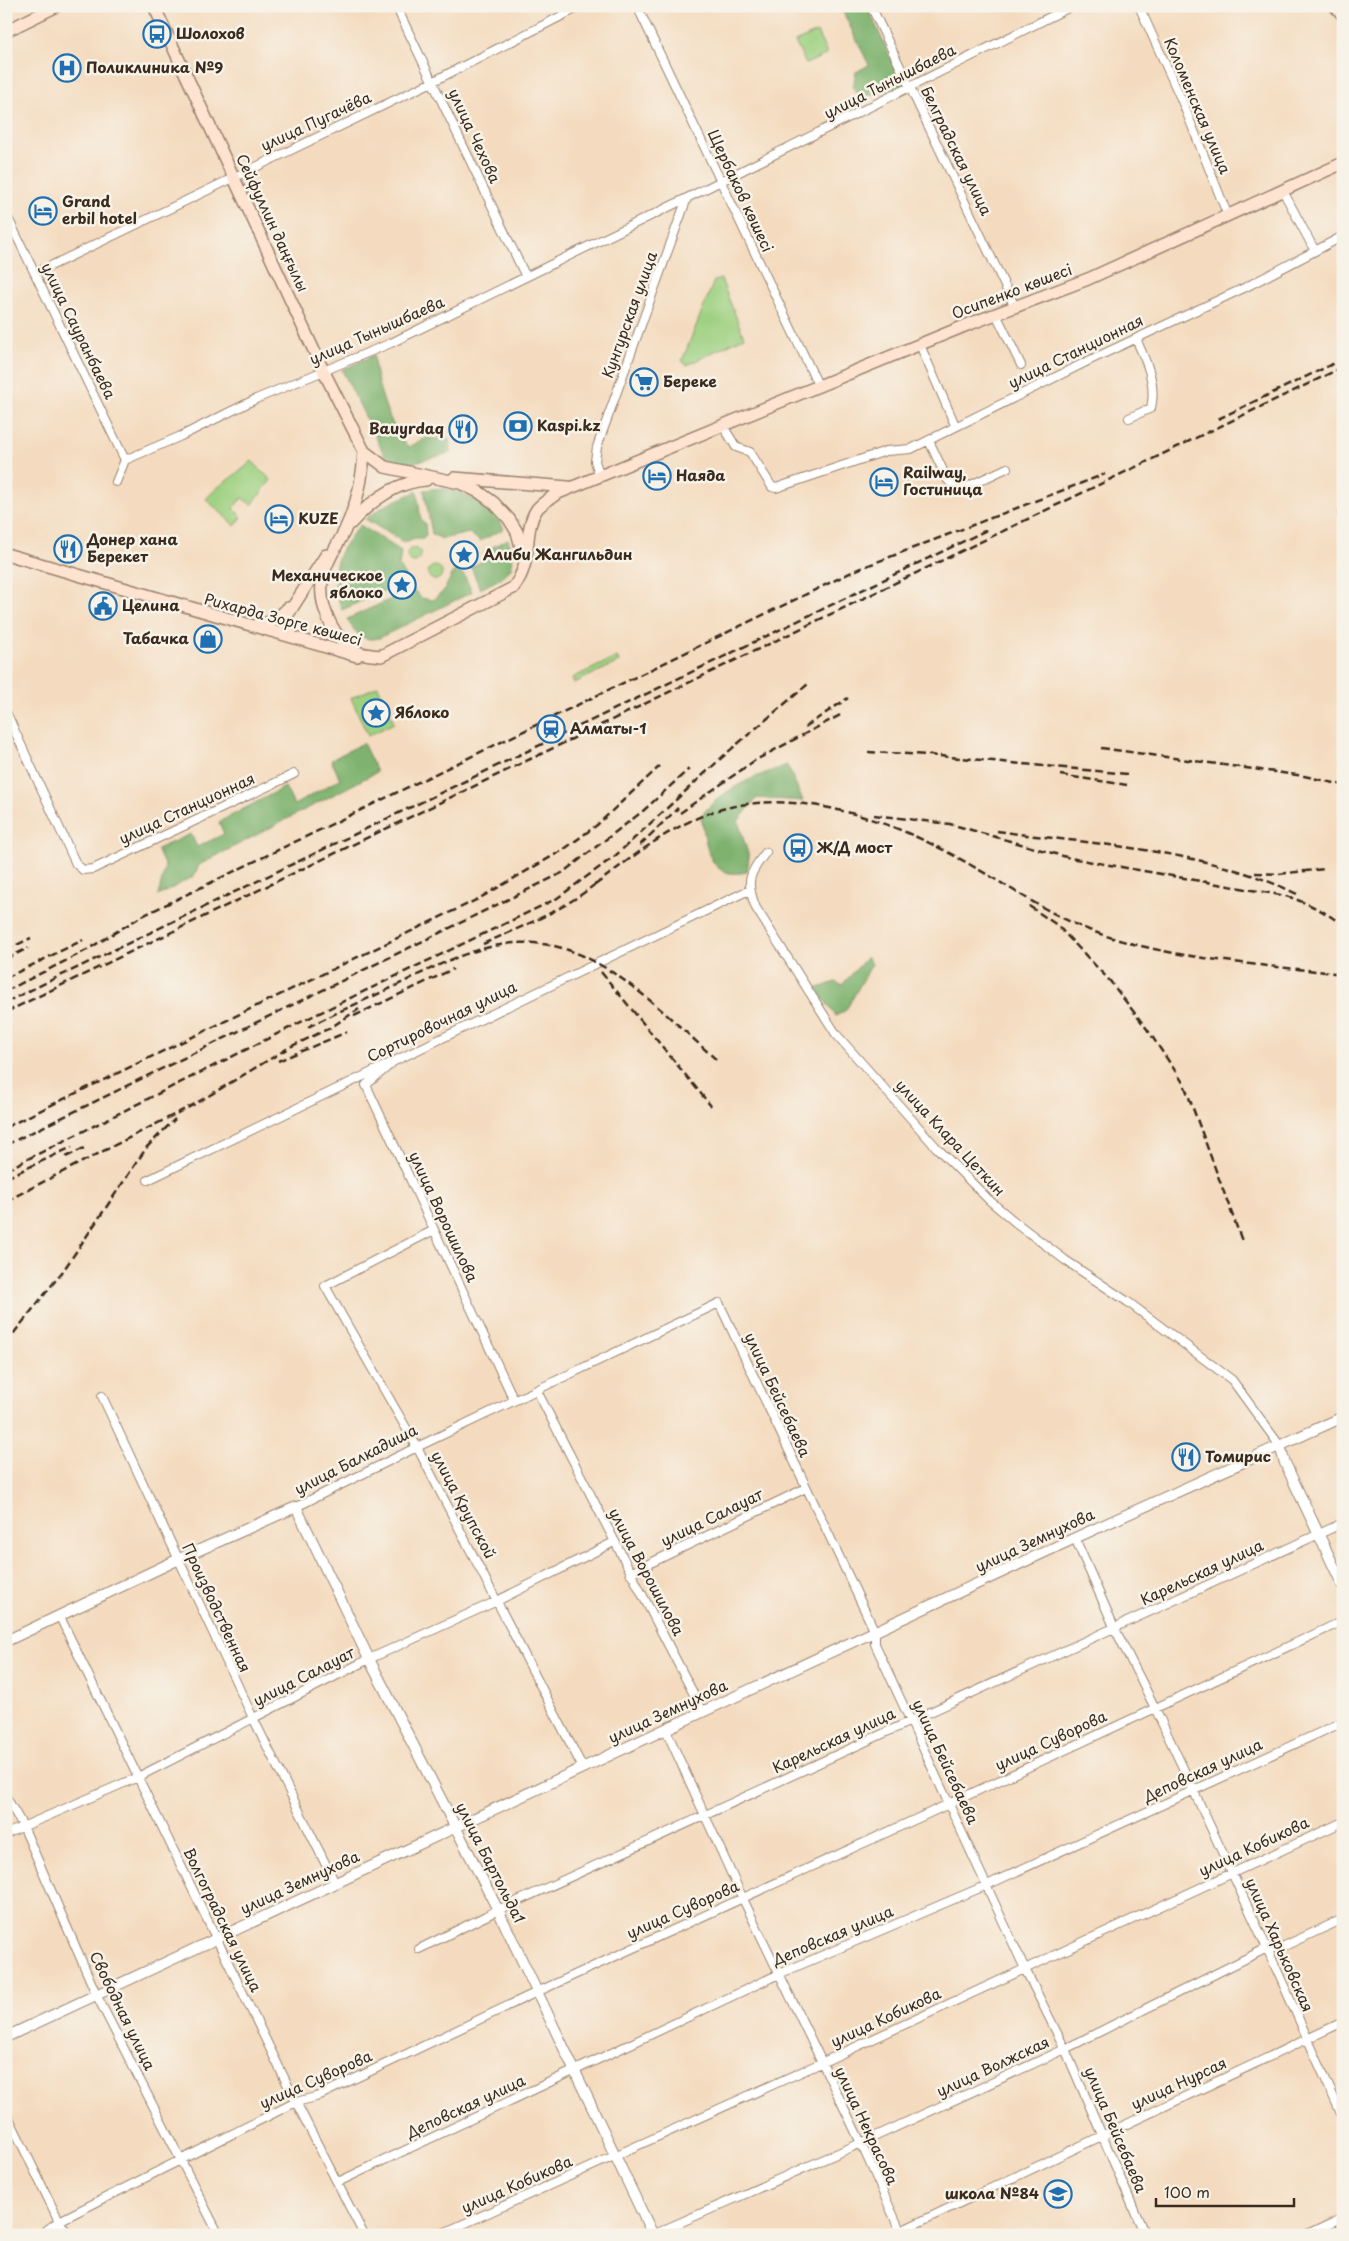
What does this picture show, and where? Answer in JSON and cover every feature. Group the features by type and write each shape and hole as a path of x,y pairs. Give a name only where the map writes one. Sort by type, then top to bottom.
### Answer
{"main road":[{"path":"6,31 57,6"},
{"name":"Сейфуллин даңғылы","path":"154,6 323,370 364,451 385,467 438,478"},
{"path":"1335,6 1343,15"},
{"name":"Осипенко көшесі","path":"526,565 532,522 537,510 548,500 572,487 689,441 996,314 1088,279 1343,163"},
{"path":"364,451 362,484 344,531 322,577 326,611 334,630 350,647 368,655 380,656 504,594 520,579 526,565 517,532 494,502 460,483 438,478"},
{"path":"296,639 289,635 285,625 288,613 297,597 344,531 362,512 391,489 411,481 438,478 572,487"},
{"name":"Рихарда Зорге көшесі","path":"6,554 360,657 380,656"},
{"path":"245,625 257,626 274,621 297,597"}],"street":[{"name":"улица Чехова","path":"396,6 526,277"},
{"name":"улица Пугачёва","path":"36,273 432,82 581,6"},
{"name":"Щербаков көшесі","path":"637,6 819,387"},
{"name":"Белградская улица","path":"871,6 1015,307"},
{"name":"улица Тынышбаева","path":"720,182 1072,6"},
{"name":"Коломенская улица","path":"1139,6 1182,101 1228,216"},
{"path":"687,198 720,182"},
{"path":"1284,190 1315,251"},
{"name":"улица Тынышбаева","path":"125,460 323,370 391,343 687,198"},
{"name":"Кунгурская улица","path":"600,477 595,461 597,447 687,198"},
{"name":"улица Сауранбаева","path":"6,214 125,460"},
{"name":"улица Станционная","path":"723,426 736,447 750,452 774,488 846,466 886,451 910,449 1244,288 1343,236"},
{"path":"996,314 1021,365"},
{"path":"1129,418 1151,408 1152,401 1151,378 1136,339"},
{"path":"920,345 955,426"},
{"path":"929,441 947,480 958,491 1007,468"},
{"path":"116,482 125,460"},
{"name":"улица Станционная","path":"6,712 76,864 83,870 93,869 294,774"},
{"path":"749,890 749,877 766,852"},
{"name":"Сортировочная улица","path":"148,1180 749,890"},
{"name":"улица Клара Цеткин","path":"749,890 756,908 836,1034 936,1147 989,1200 1015,1222 1065,1260 1128,1302 1232,1380 1280,1446"},
{"name":"улица Ворошилова","path":"400,1057 366,1085 514,1400"},
{"name":"улица Крупской","path":"434,1230 325,1286 417,1447 583,1768"},
{"name":"улица Балкадиша","path":"6,1641 177,1560 296,1507 514,1400 719,1304"},
{"name":"улица Бейсебаева","path":"719,1304 875,1632 875,1644 909,1722 1025,1969 1065,2049 1100,2135 1145,2235"},
{"name":"улица Ворошилова","path":"538,1390 614,1542 704,1712"},
{"name":"Производственная","path":"102,1396 177,1560 335,1883"},
{"name":"улица Земнухова","path":"6,2037 1075,1538 1343,1417"},
{"path":"1280,1446 1285,1463 1343,1586"},
{"name":"улица Салауат","path":"630,1573 806,1488"},
{"name":"улица Бартольда1","path":"296,1507 369,1659 454,1828 498,1910 652,2234"},
{"name":"Карельская улица","path":"419,1950 498,1910 1343,1523"},
{"name":"улица Харьковская","path":"1075,1538 1115,1629 1155,1708 1267,1948 1306,2039 1343,2118"},
{"name":"улица Салауат","path":"6,1834 138,1777 369,1659 497,1600 614,1542"},
{"name":"Волгоградская улица","path":"58,1615 296,2102 364,2235"},
{"name":"улица Суворова","path":"40,2235 59,2221 296,2102 316,2097 537,1992 1343,1622"},
{"name":"Деповская улица","path":"338,2182 779,1974 987,1885 1343,1722"},
{"name":"улица Некрасова","path":"666,1730 743,1898 861,2143 901,2233"},
{"name":"Свободная улица","path":"6,1797 23,1826 97,1996 179,2160 219,2235"},
{"name":"улица Кобикова","path":"439,2235 821,2063 1343,1822"},
{"name":"улица Волжская","path":"652,2234 861,2143 1065,2049 1267,1948 1280,1948 1343,1919"},
{"name":"улица Нурсая","path":"892,2235 901,2233 1100,2135 1343,2022"},
{"path":"6,2112 59,2221 69,2235"},
{"path":"1307,2235 1343,2218"}],"green space":[{"path":"840,6 867,6 903,85 861,98 853,88 856,72 869,65"},
{"path":"817,32 827,54 806,64 795,42"},
{"path":"721,279 744,337 687,365 682,361 714,281"},
{"path":"374,355 380,390 396,431 409,447 426,438 449,439 450,453 411,463 386,458 342,370"},
{"path":"252,461 271,480 252,505 242,498 233,508 242,517 235,526 206,499"},
{"path":"442,488 470,496 479,501 493,512 504,529 480,541 469,533 442,539 432,534 424,490"},
{"path":"417,491 421,520 425,523 426,535 423,539 412,539 405,543 365,519 384,506"},
{"path":"360,525 401,551 399,566 407,580 342,610 335,585 336,564 344,546"},
{"path":"508,539 513,558 509,571 498,580 480,589 471,567 483,561 485,551"},
{"path":"414,548 419,550 421,555 419,560 414,562 409,560 407,555 409,550"},
{"path":"435,566 440,568 442,573 440,578 435,580 430,578 428,573 430,568"},
{"path":"454,571 464,575 472,592 379,638 368,639 360,635 347,619 413,589 421,598 432,600 443,592"},
{"path":"617,657 619,662 574,683 572,678"},
{"path":"378,686 394,723 368,736 351,698"},
{"path":"363,743 377,772 199,865 194,876 158,896 165,867 157,849 191,834 197,847 224,834 219,822 285,787 294,805 340,779 331,760"},
{"path":"787,765 803,801 757,798 738,821 749,857 747,872 734,873 724,871 716,866 711,859 705,839 701,816 720,797 740,784"},
{"path":"867,957 872,964 846,1010 836,1016 816,989 835,982 842,985"}],"railway":[{"path":"1218,419 1343,359"},
{"path":"6,1012 1343,367"},
{"path":"6,991 85,951 142,916 856,570 1105,474"},
{"path":"6,1002 989,529"},
{"path":"6,1170 313,1016 556,899 615,856 728,752 808,684"},
{"path":"805,727 848,698"},
{"path":"680,813 754,761 842,714"},
{"path":"1101,748 1304,776 1343,785"},
{"path":"868,752 929,755 1128,774"},
{"path":"6,1127 478,899 563,850 597,825 660,766"},
{"path":"6,1145 562,873 643,811 689,769"},
{"path":"1060,775 1127,785"},
{"path":"595,885 663,836 707,814 740,805 773,802 808,804 876,821 909,834 940,848 1058,916 1089,930 1119,940 1214,960 1343,974"},
{"path":"640,845 678,808"},
{"path":"874,815 950,824 1070,858 1286,896 1316,908 1343,926"},
{"path":"997,831 1111,845 1188,858 1226,867 1262,879 1297,894"},
{"path":"1255,873 1278,874 1325,869"},
{"path":"483,944 558,909 599,881"},
{"path":"1029,906 1057,925 1110,981 1147,1029 1184,1084 1242,1241"},
{"path":"6,950 31,938"},
{"path":"6,978 83,940"},
{"path":"308,1027 460,956 506,944 530,943 555,946 581,955 618,976 654,1004 719,1062"},
{"path":"6,959 28,948"},
{"path":"354,1016 453,969"},
{"path":"601,972 711,1106"},
{"path":"6,1201 195,1104 290,1047 330,1028 359,1009"},
{"path":"278,1061 347,1032"},
{"path":"6,1343 63,1271 147,1147 175,1119"},
{"path":"6,1178 72,1147"},
{"path":"66,1157 84,1148"}],"place":[{"name":"Шолохов","path":"157,34"},
{"name":"Поликлиника №9","path":"67,68"},
{"name":"Grand erbil hotel","path":"43,211"},
{"name":"Береке","path":"644,382"},
{"name":"Kaspi.kz","path":"518,426"},
{"name":"Bauyrdaq","path":"463,429"},
{"name":"Наяда","path":"657,476"},
{"name":"Railway, Гостиница","path":"884,482"},
{"name":"KUZE","path":"279,519"},
{"name":"Донер хана Берекет","path":"68,549"},
{"name":"Алиби Жангильдин","path":"464,555"},
{"name":"Механическое яблоко","path":"402,585"},
{"name":"Целина","path":"103,606"},
{"name":"Табачка","path":"208,639"},
{"name":"Яблоко","path":"376,713"},
{"name":"Алматы-1","path":"551,729"},
{"name":"Ж/Д мост","path":"798,848"},
{"name":"Томирис","path":"1186,1457"},
{"name":"школа №84","path":"1058,2194"}]}
